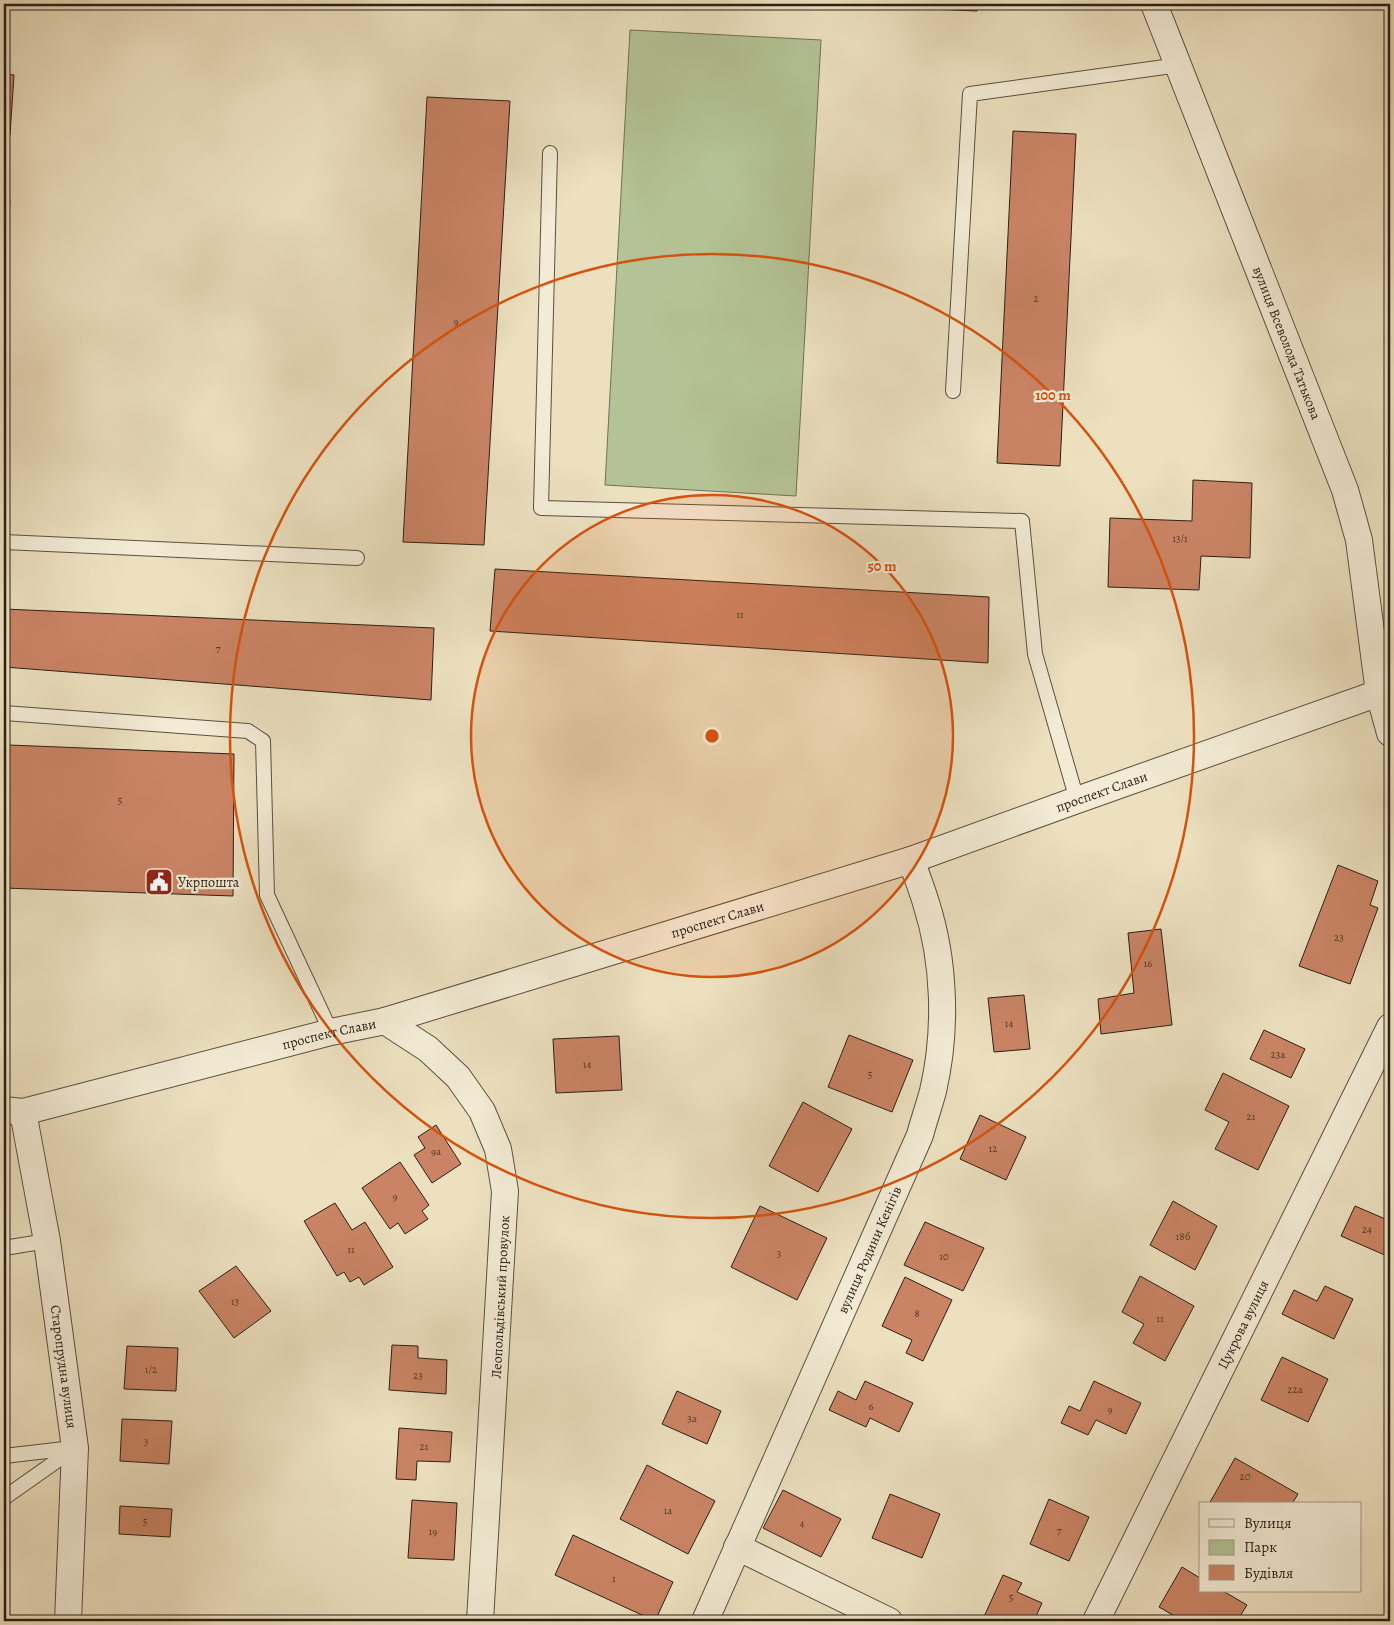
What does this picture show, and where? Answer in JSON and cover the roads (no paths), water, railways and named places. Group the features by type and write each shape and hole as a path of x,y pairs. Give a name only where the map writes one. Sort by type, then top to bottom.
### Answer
{"street":[{"name":"вулиця Всеволода Татькова","path":"1154,4 1345,490 1359,540 1379,693"},
{"path":"1379,693 1390,733"},
{"name":"проспект Слави","path":"14,1111 331,1032 386,1021 910,860 1379,693"},
{"name":"вулиця Родини Кенігів","path":"705,1621 920,1135 933,1090 940,1044 942,996 938,950 927,904 910,860"},
{"name":"Леопольдівський провулок","path":"386,1021 428,1048 458,1077 482,1111 498,1149 506,1191 480,1621"},
{"name":"Цукрова вулиця","path":"1096,1621 1390,1027"},
{"name":"Старопрудна вулиця","path":"14,1111 47,1241 75,1448 68,1621"},
{"path":"737,1548 889,1621"}],"lane":[{"path":"953,391 970,94 1179,65"},
{"path":"550,153 541,508 1022,521 1035,654 1077,800"},
{"path":"4,542 357,558"},
{"path":"4,713 248,731 263,741 267,895 331,1032"},
{"path":"4,1248 47,1241"},
{"path":"4,1456 75,1448"},
{"path":"4,1498 75,1448"}],"place":[{"name":"Укрпошта","path":"159,882"}]}
